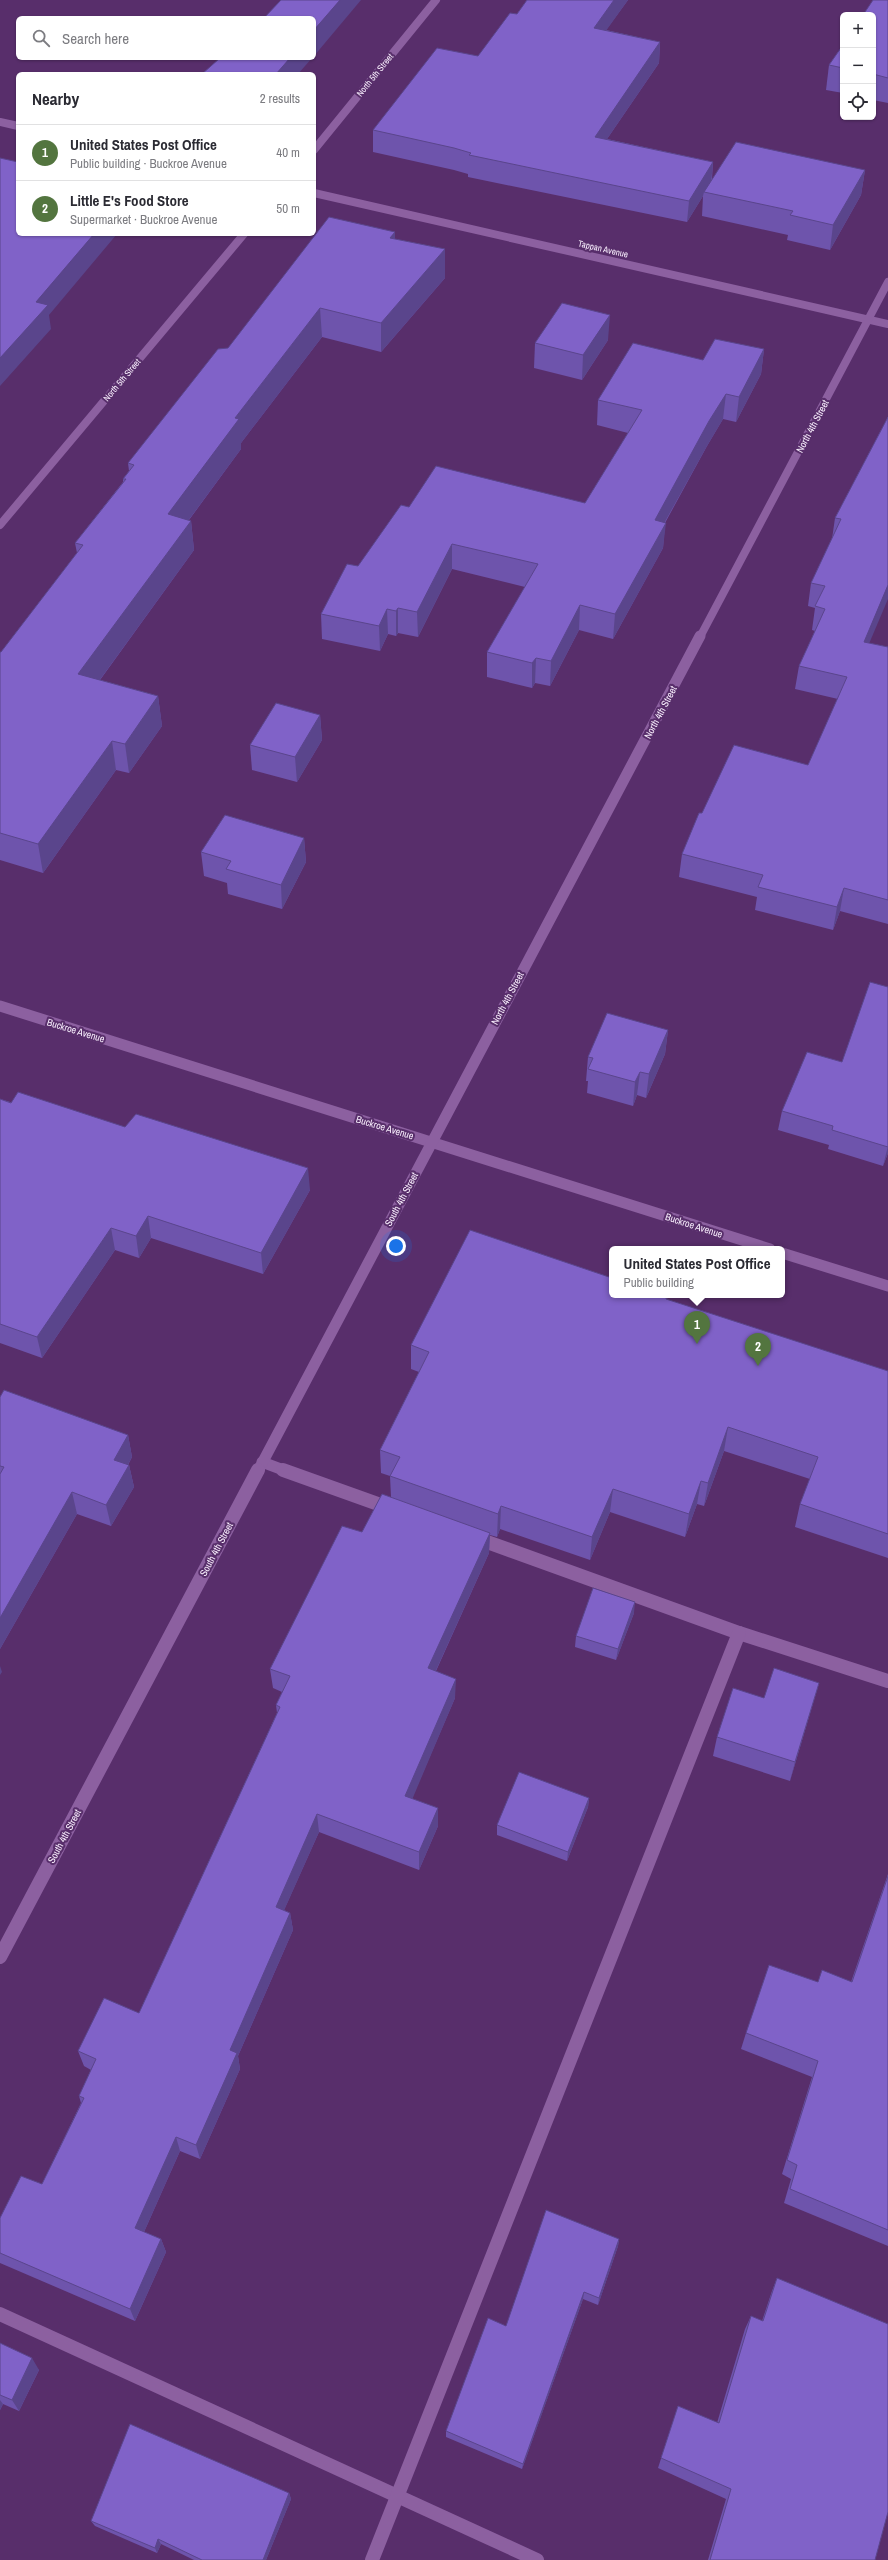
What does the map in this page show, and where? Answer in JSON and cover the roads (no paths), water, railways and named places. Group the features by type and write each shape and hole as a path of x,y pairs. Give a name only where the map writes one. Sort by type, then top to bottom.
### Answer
{"street":[{"name":"North 5th Street","path":"316,148 436,0"},
{"path":"0,122 16,126"},
{"name":"Tappan Avenue","path":"316,194 888,324"},
{"name":"North 5th Street","path":"0,525 242,236"},
{"name":"North 4th Street","path":"431,1141 888,282"},
{"name":"Buckroe Avenue","path":"0,1006 761,1246"},
{"name":"South 4th Street","path":"0,1957 431,1141"},
{"path":"785,1254 888,1286"},
{"path":"262,1462 403,1512"},
{"path":"462,1534 739,1633 888,1681"},
{"path":"372,2560 739,1633"},
{"path":"0,2314 537,2560"}],"place":[{"name":"United States Post Office","path":"697,1344"},
{"name":"Little E's Food Store","path":"758,1366"}]}
